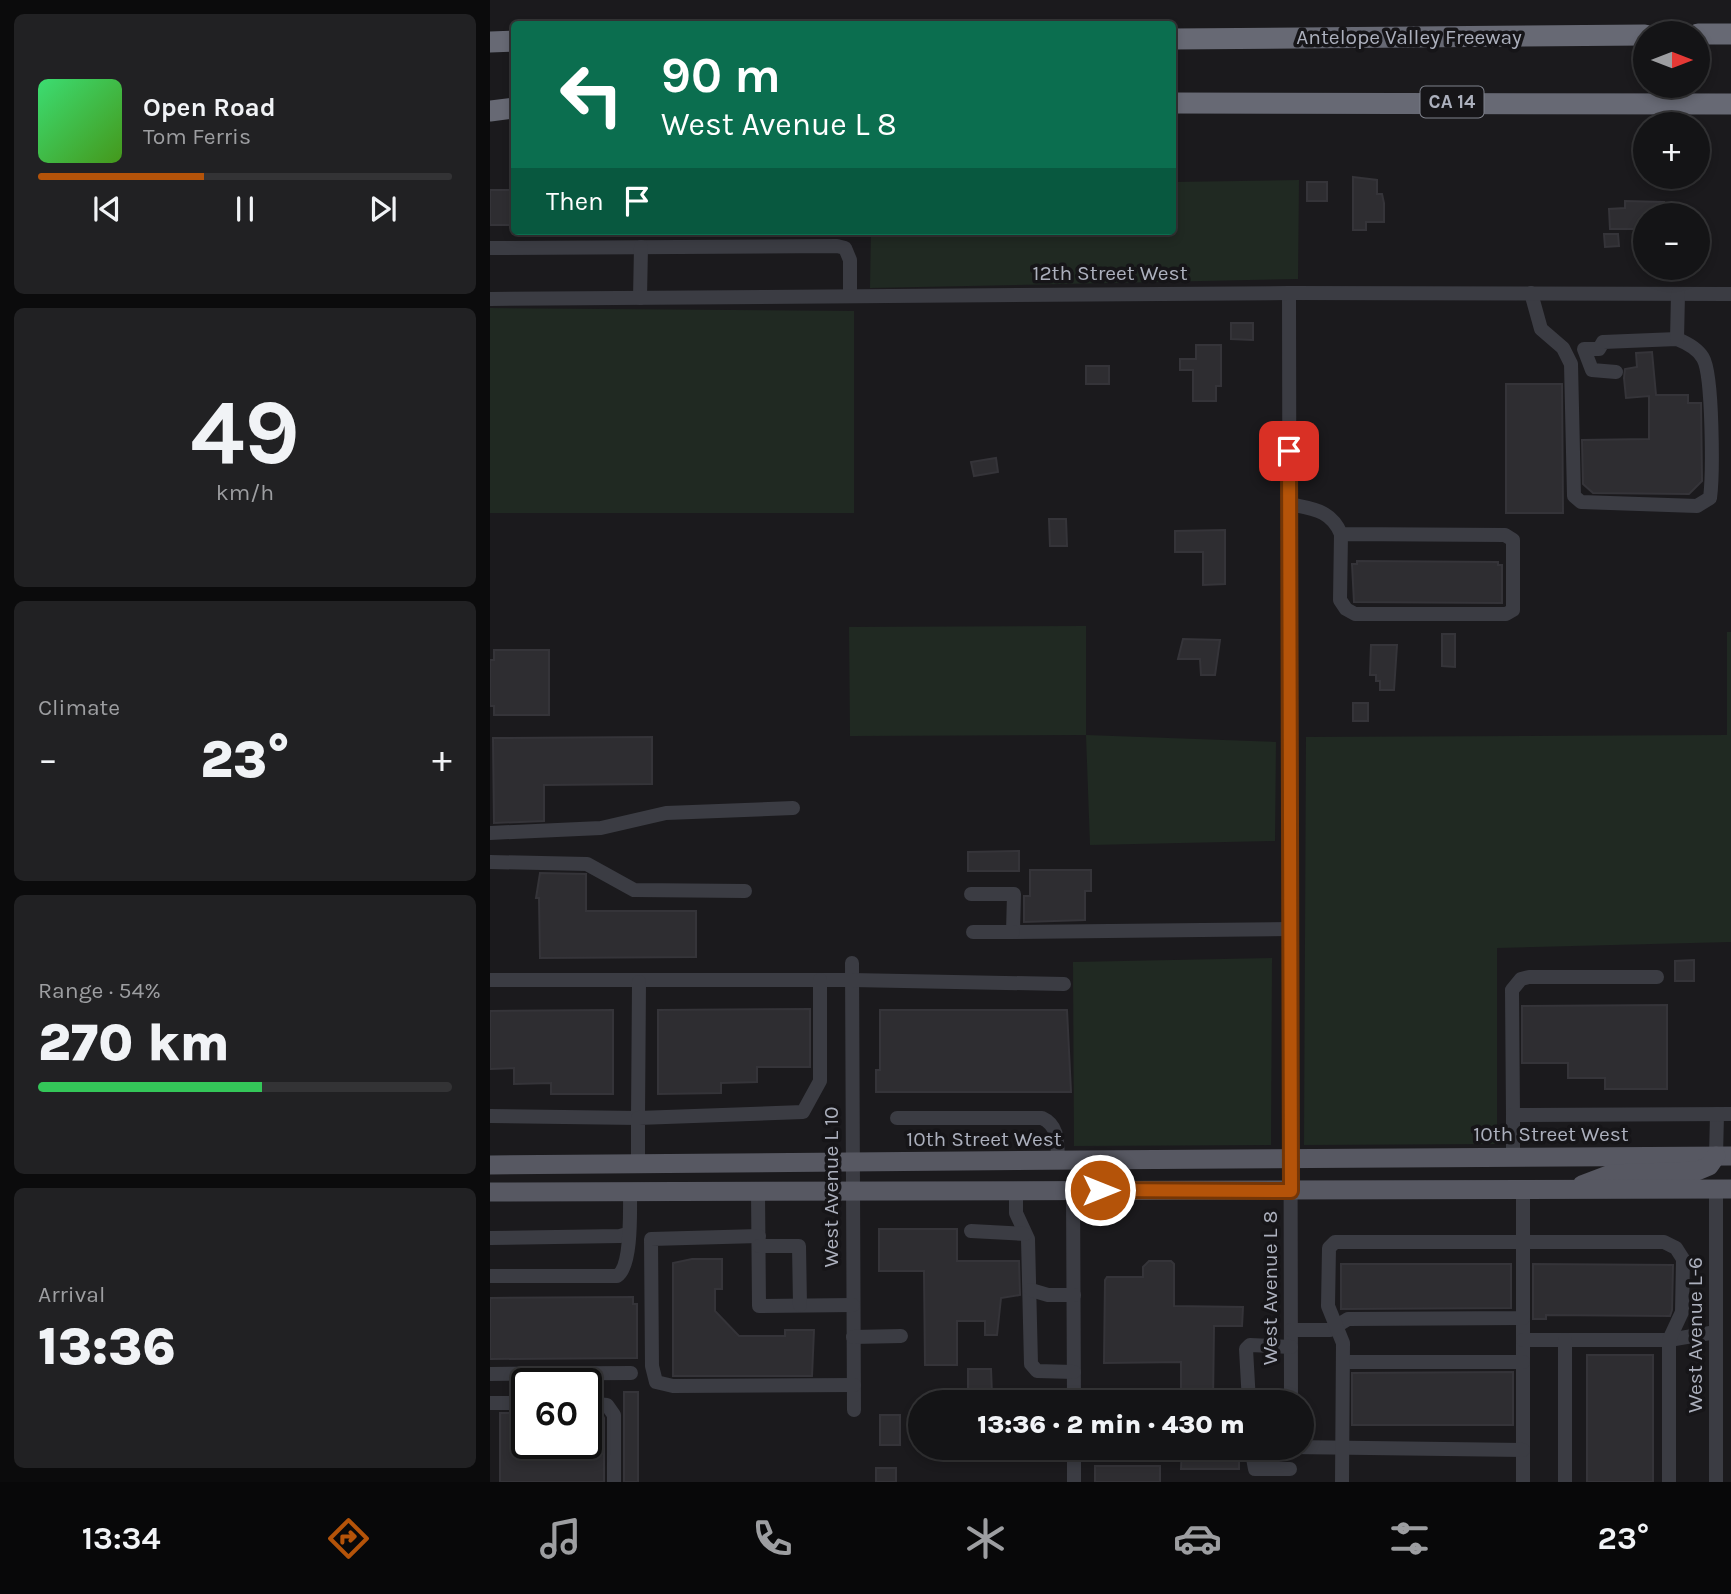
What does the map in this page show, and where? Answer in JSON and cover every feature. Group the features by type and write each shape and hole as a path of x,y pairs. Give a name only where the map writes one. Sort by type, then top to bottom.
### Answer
{"highway":[{"path":"1710,34 1731,34"},
{"name":"Antelope Valley Freeway","path":"1176,38 1633,35"},
{"path":"490,41 511,41"},
{"name":"CA 14","path":"1176,103 1731,104"},
{"path":"490,104 511,106"},
{"path":"490,111 511,107"}],"main road":[{"name":"10th Street West","path":"490,1165 1058,1162 1291,1156 1724,1156"},
{"path":"1569,1189 1611,1174 1697,1171 1724,1156"},
{"path":"1073,1190 1079,1178 1089,1174 1143,1172 1183,1159"},
{"path":"490,1192 1291,1191 1726,1185"}],"street":[{"path":"490,248 837,246 845,248 850,260 850,296"},
{"path":"640,298 641,247"},
{"name":"12th Street West","path":"490,299 1289,293 1731,294"},
{"name":"West Avenue L 8","path":"1289,293 1291,1390"},
{"path":"1531,293 1541,329 1563,348 1571,364 1574,496 1581,502 1697,506 1710,498 1712,483 1709,383 1703,358 1688,343 1677,339 1603,342 1599,349 1563,348"},
{"path":"1677,339 1678,294"},
{"path":"1586,349 1592,370 1616,372"},
{"path":"1289,504 1321,510 1336,521 1341,534 1340,600 1346,609 1355,614 1506,614 1513,610 1513,540 1505,535 1341,534"},
{"path":"490,833 601,828 666,813 793,808"},
{"path":"490,862 587,864 634,890 745,891"},
{"path":"971,894 1014,894 1013,932"},
{"path":"973,932 1290,929"},
{"name":"West Avenue L 10","path":"852,963 854,1410"},
{"path":"1513,1157 1512,990 1515,984 1529,976 1657,977"},
{"path":"490,980 852,980 1064,984"},
{"path":"490,1116 638,1118 803,1112 820,1081 820,981"},
{"path":"638,1164 639,982"},
{"path":"1513,1115 1724,1114 1724,1156"},
{"path":"897,1118 1042,1118 1049,1121 1057,1132 1058,1162"},
{"name":"West Avenue L-6","path":"1716,1482 1716,1332 1726,1185"},
{"path":"1523,1189 1523,1482"},
{"path":"1073,1190 1074,1390"},
{"path":"1016,1191 1016,1213 1025,1234 1031,1290 1031,1364 1037,1371 1074,1372"},
{"path":"490,1276 617,1276 622,1273 628,1260 630,1192"},
{"path":"758,1192 759,1306 853,1305"},
{"path":"971,1231 1025,1234"},
{"path":"490,1238 627,1234"},
{"path":"800,1305 799,1246 758,1241 651,1239 652,1366 656,1382 673,1386 853,1385"},
{"path":"1342,1482 1343,1343 1328,1306 1329,1248 1335,1242 1664,1242 1676,1248 1683,1259 1682,1312 1669,1340 1669,1482"},
{"path":"1031,1290 1048,1295 1074,1295"},
{"path":"1291,1330 1330,1330 1348,1319 1523,1318"},
{"path":"1523,1340 1669,1340 1716,1332"},
{"path":"853,1337 901,1336"},
{"path":"1565,1340 1565,1482"},
{"path":"1248,1390 1246,1349 1250,1345 1291,1347"},
{"path":"1343,1362 1523,1363"},
{"path":"490,1374 631,1373"},
{"path":"490,1403 511,1403"},
{"path":"602,1405 607,1405 614,1415 614,1482"},
{"path":"1314,1448 1523,1450"},
{"path":"1074,1460 1074,1482"},
{"path":"1253,1460 1255,1469 1290,1476"}],"shaded area":[{"path":"1299,180 1298,279 870,288 871,235 1176,235 1176,182"},
{"path":"490,308 854,311 854,513 490,513"},
{"path":"1086,626 1086,735 850,736 849,627"},
{"path":"1727,632 1731,632 1731,942 1497,948 1497,1144 1304,1145 1306,737 1727,735"},
{"path":"1086,735 1276,742 1275,841 1090,845"},
{"path":"1272,958 1271,1145 1074,1146 1073,962"}],"building":[{"path":"1353,177 1377,180 1377,194 1382,194 1384,203 1384,222 1366,222 1366,230 1353,230"},
{"path":"1307,182 1327,182 1327,201 1307,201"},
{"path":"490,190 511,190 511,225 490,225"},
{"path":"1625,201 1664,202 1633,203 1633,229 1610,229 1609,209 1625,208"},
{"path":"1604,234 1618,234 1619,246 1605,247"},
{"path":"1231,323 1253,323 1253,340 1231,339"},
{"path":"1196,345 1221,345 1221,386 1216,386 1216,401 1193,401 1193,370 1180,370 1180,359 1196,359"},
{"path":"1652,352 1656,395 1688,395 1688,403 1701,403 1702,481 1689,494 1593,493 1583,484 1582,440 1649,439 1649,396 1626,398 1624,378 1625,369 1637,367 1636,353"},
{"path":"1086,366 1109,366 1109,384 1086,384"},
{"path":"1506,384 1562,384 1563,513 1506,513"},
{"path":"996,458 998,472 974,476 971,462"},
{"path":"1049,519 1066,519 1067,546 1050,546"},
{"path":"1225,530 1225,584 1203,585 1203,552 1175,552 1175,531"},
{"path":"1357,561 1498,562 1498,565 1502,565 1502,603 1354,602 1352,564 1357,564"},
{"path":"1442,634 1455,634 1455,667 1442,666"},
{"path":"1183,639 1220,640 1215,675 1201,675 1200,659 1178,659"},
{"path":"1371,645 1397,645 1394,690 1380,690 1380,681 1376,681 1376,675 1370,675"},
{"path":"494,650 549,650 549,715 494,715 494,706 490,706 490,660 494,660"},
{"path":"1353,703 1368,703 1368,721 1353,721"},
{"path":"652,737 652,784 544,785 544,821 494,823 493,738"},
{"path":"1019,851 1019,871 968,871 968,852"},
{"path":"1030,870 1091,870 1091,891 1085,891 1085,920 1024,922 1024,896 1030,896"},
{"path":"540,873 586,874 586,911 696,911 696,957 540,958 539,898 536,898"},
{"path":"1694,960 1694,981 1675,981 1675,961"},
{"path":"1667,1005 1667,1089 1605,1089 1605,1078 1568,1078 1568,1063 1522,1063 1522,1006"},
{"path":"810,1009 810,1067 757,1067 757,1082 721,1083 721,1093 658,1094 658,1010"},
{"path":"613,1010 613,1094 551,1094 551,1083 514,1084 514,1068 490,1069 490,1011"},
{"path":"880,1010 1067,1010 1071,1092 876,1092 876,1070 880,1070"},
{"path":"879,1229 957,1229 957,1261 1019,1261 1020,1295 1001,1298 997,1335 985,1335 985,1321 957,1321 957,1365 925,1365 924,1271 879,1271"},
{"path":"692,1259 722,1259 722,1289 715,1289 715,1311 739,1336 785,1336 785,1330 814,1330 812,1376 673,1376 673,1263"},
{"path":"1149,1261 1171,1261 1174,1264 1174,1306 1243,1307 1242,1326 1214,1326 1213,1390 1181,1390 1181,1362 1104,1363 1105,1280 1107,1277 1143,1277 1143,1267"},
{"path":"1341,1264 1511,1264 1511,1308 1341,1309"},
{"path":"1533,1264 1673,1265 1670,1316 1546,1315 1546,1319 1533,1319"},
{"path":"633,1297 633,1304 637,1304 637,1358 490,1359 490,1298"},
{"path":"1587,1355 1653,1355 1653,1482 1587,1482"},
{"path":"968,1369 991,1369 992,1390 968,1390"},
{"path":"1513,1372 1513,1425 1352,1425 1352,1373"},
{"path":"624,1392 638,1392 638,1482 624,1482"},
{"path":"500,1413 511,1413 511,1459 602,1459 602,1414 604,1482 500,1482"},
{"path":"880,1415 900,1415 900,1445 880,1445"},
{"path":"1181,1460 1239,1460 1239,1469 1181,1469"},
{"path":"1095,1466 1160,1466 1160,1482 1095,1482"},
{"path":"876,1468 896,1468 896,1482 876,1482"}],"route":[{"path":"1100,1190 1291,1191 1289,451"}]}
